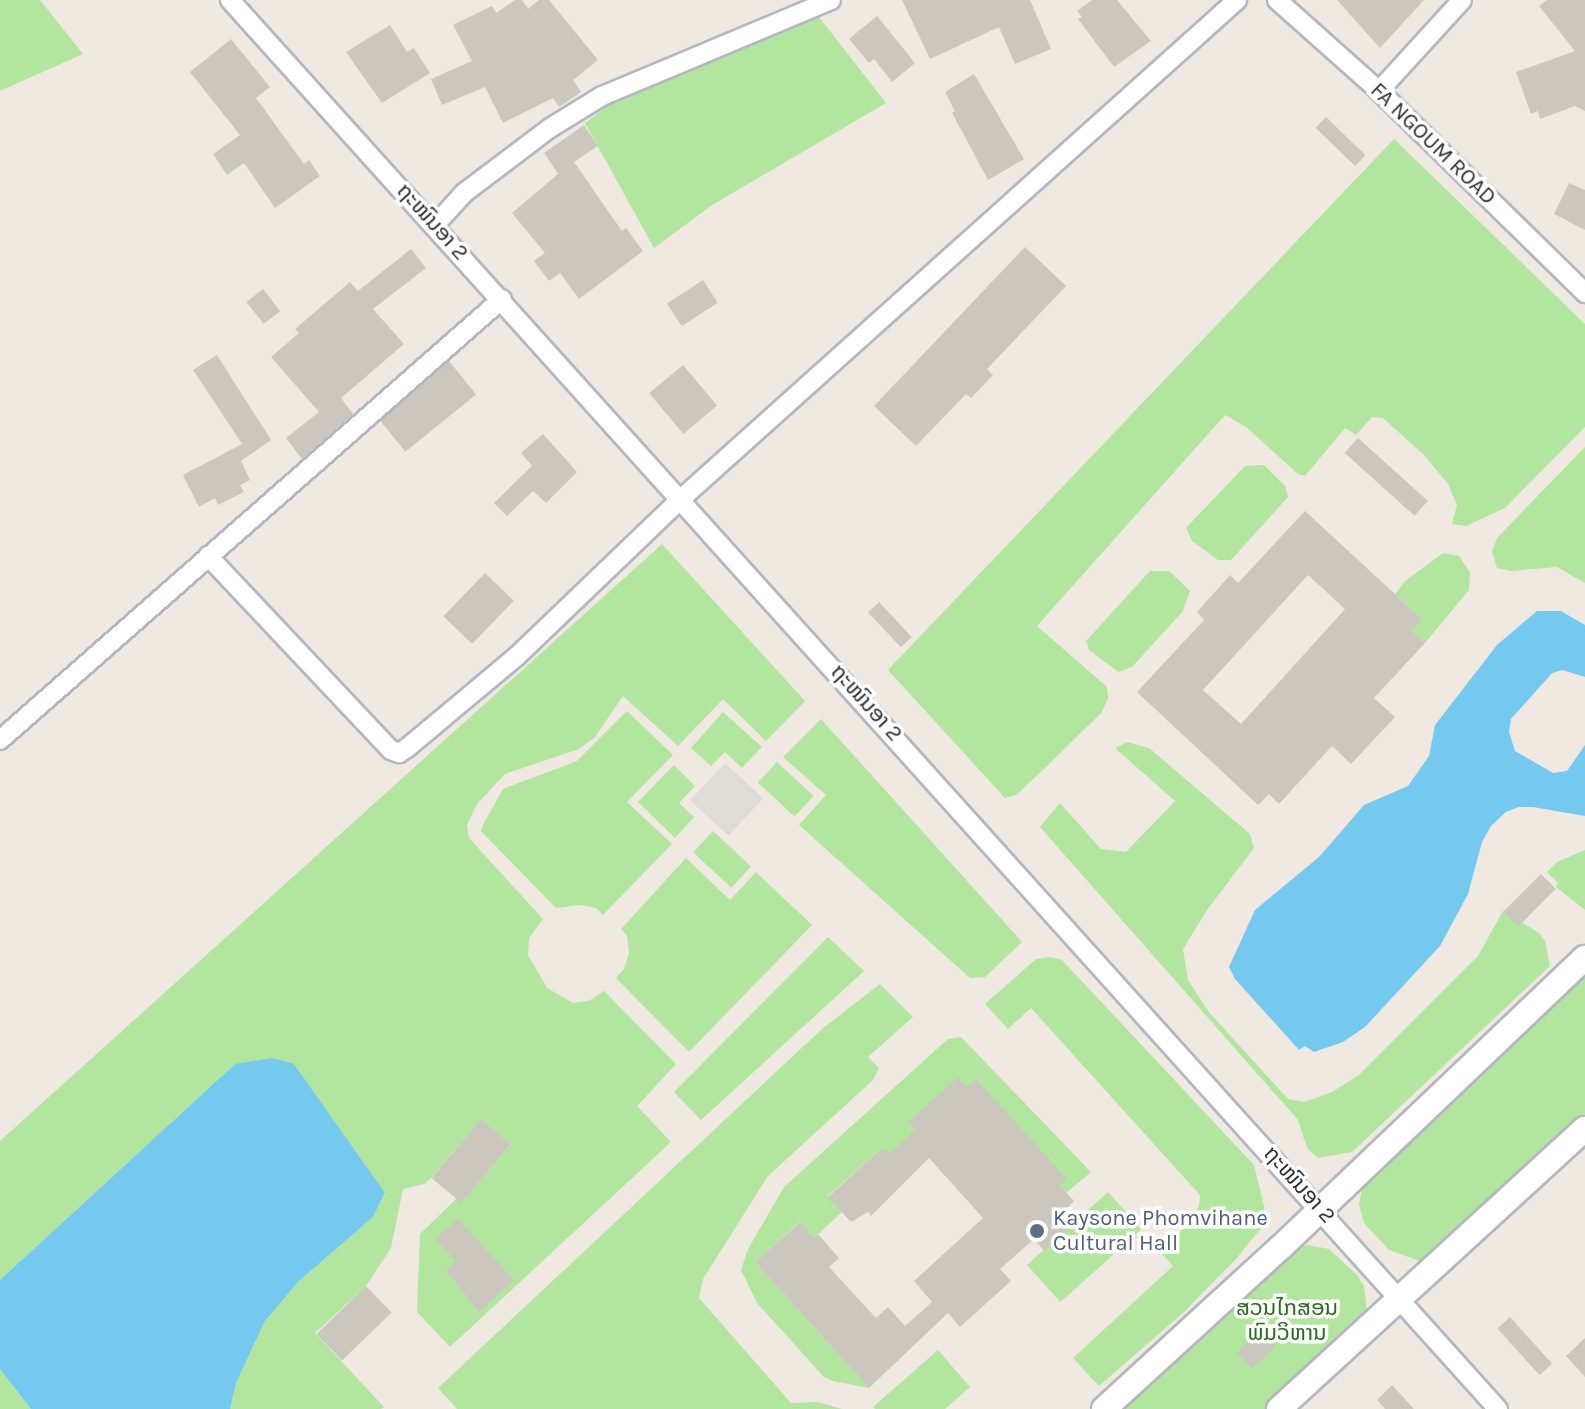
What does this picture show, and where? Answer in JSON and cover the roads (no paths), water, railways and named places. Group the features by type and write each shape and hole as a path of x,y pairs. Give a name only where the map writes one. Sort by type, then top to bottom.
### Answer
{"street":[{"name":"ຖະໜົນອາ 2","path":"230,0 682,498 1498,1409"},
{"path":"435,225 464,193 550,128 602,96 831,0"},
{"path":"208,556 377,737 399,753 432,731 517,656 682,498 1237,0"},
{"name":"FA NGOUM ROAD","path":"1277,0 1379,91 1585,293"},
{"path":"1379,91 1462,0"},
{"path":"0,740 502,299"},
{"path":"1104,1409 1585,958"},
{"path":"1279,1409 1585,1129"}],"water":[{"path":"1537,611 1561,611 1585,625 1585,677 1562,670 1552,673 1511,719 1509,732 1515,751 1553,773 1567,771 1585,745 1585,816 1533,807 1519,807 1506,812 1491,826 1482,842 1468,894 1440,946 1365,1027 1343,1042 1314,1052 1305,1046 1299,1050 1235,979 1229,967 1255,910 1319,857 1364,805 1408,786 1429,756 1435,725 1497,645"},
{"path":"272,1058 294,1064 385,1193 373,1217 299,1281 265,1321 236,1383 230,1409 31,1409 0,1369 0,1280 235,1064"}],"place":[{"name":"Kaysone Phomvihane Cultural Hall","path":"1037,1231"}],"park label":[{"name":"ສວນໄກສອນ ພົມວິຫານ","path":"1287,1320"}]}
